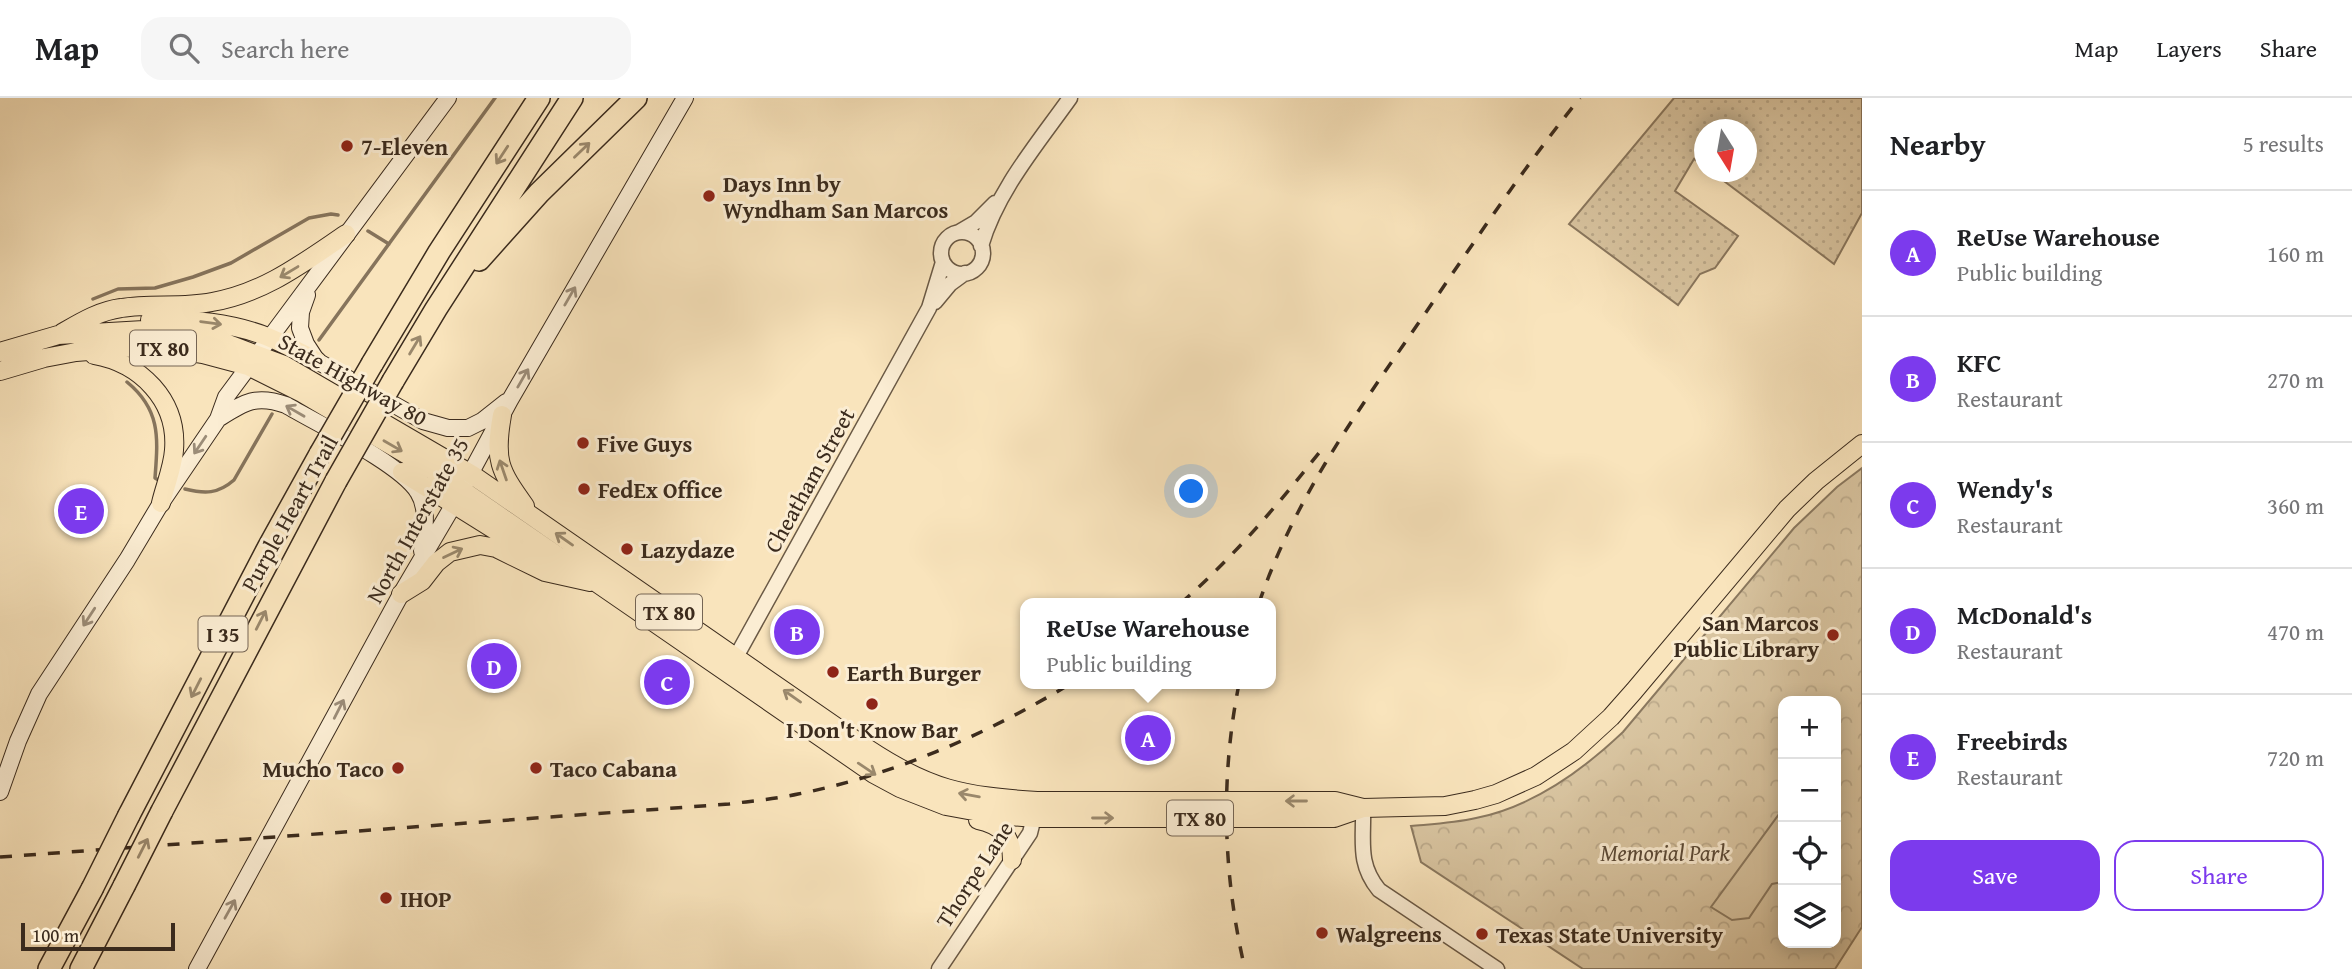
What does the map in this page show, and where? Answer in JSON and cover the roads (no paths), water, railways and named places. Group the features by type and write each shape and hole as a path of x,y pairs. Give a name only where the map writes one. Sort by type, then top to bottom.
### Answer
{"highway":[{"name":"Purple Heart Trail","path":"49,969 320,454 439,252 539,98"},
{"name":"Purple Heart Trail","path":"81,969 336,481 436,309 572,98"},
{"path":"436,309 539,193 636,98"}],"main road":[{"path":"0,792 18,741 39,694 218,419 226,397 447,98"},
{"name":"North Interstate 35","path":"197,969 401,594 685,98"},
{"path":"58,335 87,318 110,310 135,306 195,305 246,293 295,269 345,234"},
{"path":"313,280 301,312 300,328 317,361"},
{"path":"0,363 69,345 130,322 173,320 231,326 270,338 317,361 423,421 447,428 468,428 506,407"},
{"name":"State Highway 80","path":"0,352 58,335 144,330 168,331 228,344 253,360"},
{"name":"State Highway 80","path":"0,371 76,352 150,346 284,365 462,489"},
{"path":"76,352 112,358 130,367 145,378 167,409 174,450 161,503"},
{"path":"218,419 242,403 270,399 286,405 402,472 462,489"},
{"path":"506,407 497,440 501,468 506,481 533,518"},
{"name":"TX 80","path":"462,489 533,518 690,626 732,665 874,774 900,788 946,806 971,813 1335,801 1363,808 1445,806 1496,794 1536,776 1574,751 1611,718 1787,509 1816,481 1862,444"},
{"path":"402,472 419,493 424,506 422,557"},
{"name":"TX 80","path":"462,489 599,583 911,776 957,793 1036,810"},
{"path":"401,594 422,581 436,563 450,552 480,545 496,548 545,572 599,583"},
{"path":"569,563 607,579 662,617 690,626"},
{"path":"946,806 961,816 992,823 1001,829 1010,842 1012,860"}],"street":[{"path":"1003,195 976,222 948,237 943,243 943,262 953,272 965,273 980,263 981,246 1003,195 1070,98"},
{"path":"959,232 974,236 981,246"},
{"name":"Cheatham Street","path":"732,665 929,308 943,262"},
{"name":"Cheatham Street","path":"929,308 950,284 965,273"},
{"path":"1363,808 1364,862 1368,877 1379,890 1497,969"},
{"name":"Thorpe Lane","path":"939,969 1030,832 1036,810"}],"waterway":[{"path":"319,340 495,98"},
{"path":"93,299 118,289 155,288 193,277 231,263 309,218 338,215"},
{"path":"368,231 389,244"},
{"path":"127,382 152,414 157,450 155,478 160,481"},
{"path":"185,489 211,492 234,480 272,414"}],"railway":[{"path":"1261,598 1291,526 1330,455 1499,206 1580,98"},
{"path":"1186,598 1257,527 1326,444"},
{"path":"0,857 729,804 781,797 869,776 939,751 1006,720 1061,689"},
{"path":"1238,689 1229,755 1227,827 1232,898 1245,969"}],"place":[{"name":"7-Eleven","path":"347,146"},
{"name":"Days Inn by Wyndham San Marcos","path":"709,196"},
{"name":"Five Guys","path":"583,443"},
{"name":"FedEx Office","path":"584,489"},
{"name":"Freebirds","path":"81,511"},
{"name":"Lazydaze","path":"627,549"},
{"name":"KFC","path":"797,632"},
{"name":"San Marcos Public Library","path":"1833,635"},
{"name":"McDonald's","path":"494,666"},
{"name":"Earth Burger","path":"833,672"},
{"name":"Wendy's","path":"667,682"},
{"name":"I Don't Know Bar","path":"872,704"},
{"name":"ReUse Warehouse","path":"1148,738"},
{"name":"Mucho Taco","path":"398,768"},
{"name":"Taco Cabana","path":"536,768"},
{"name":"IHOP","path":"386,898"},
{"name":"Walgreens","path":"1322,933"},
{"name":"Texas State University","path":"1482,934"}],"park label":[{"name":"Memorial Park","path":"1665,852"}]}
